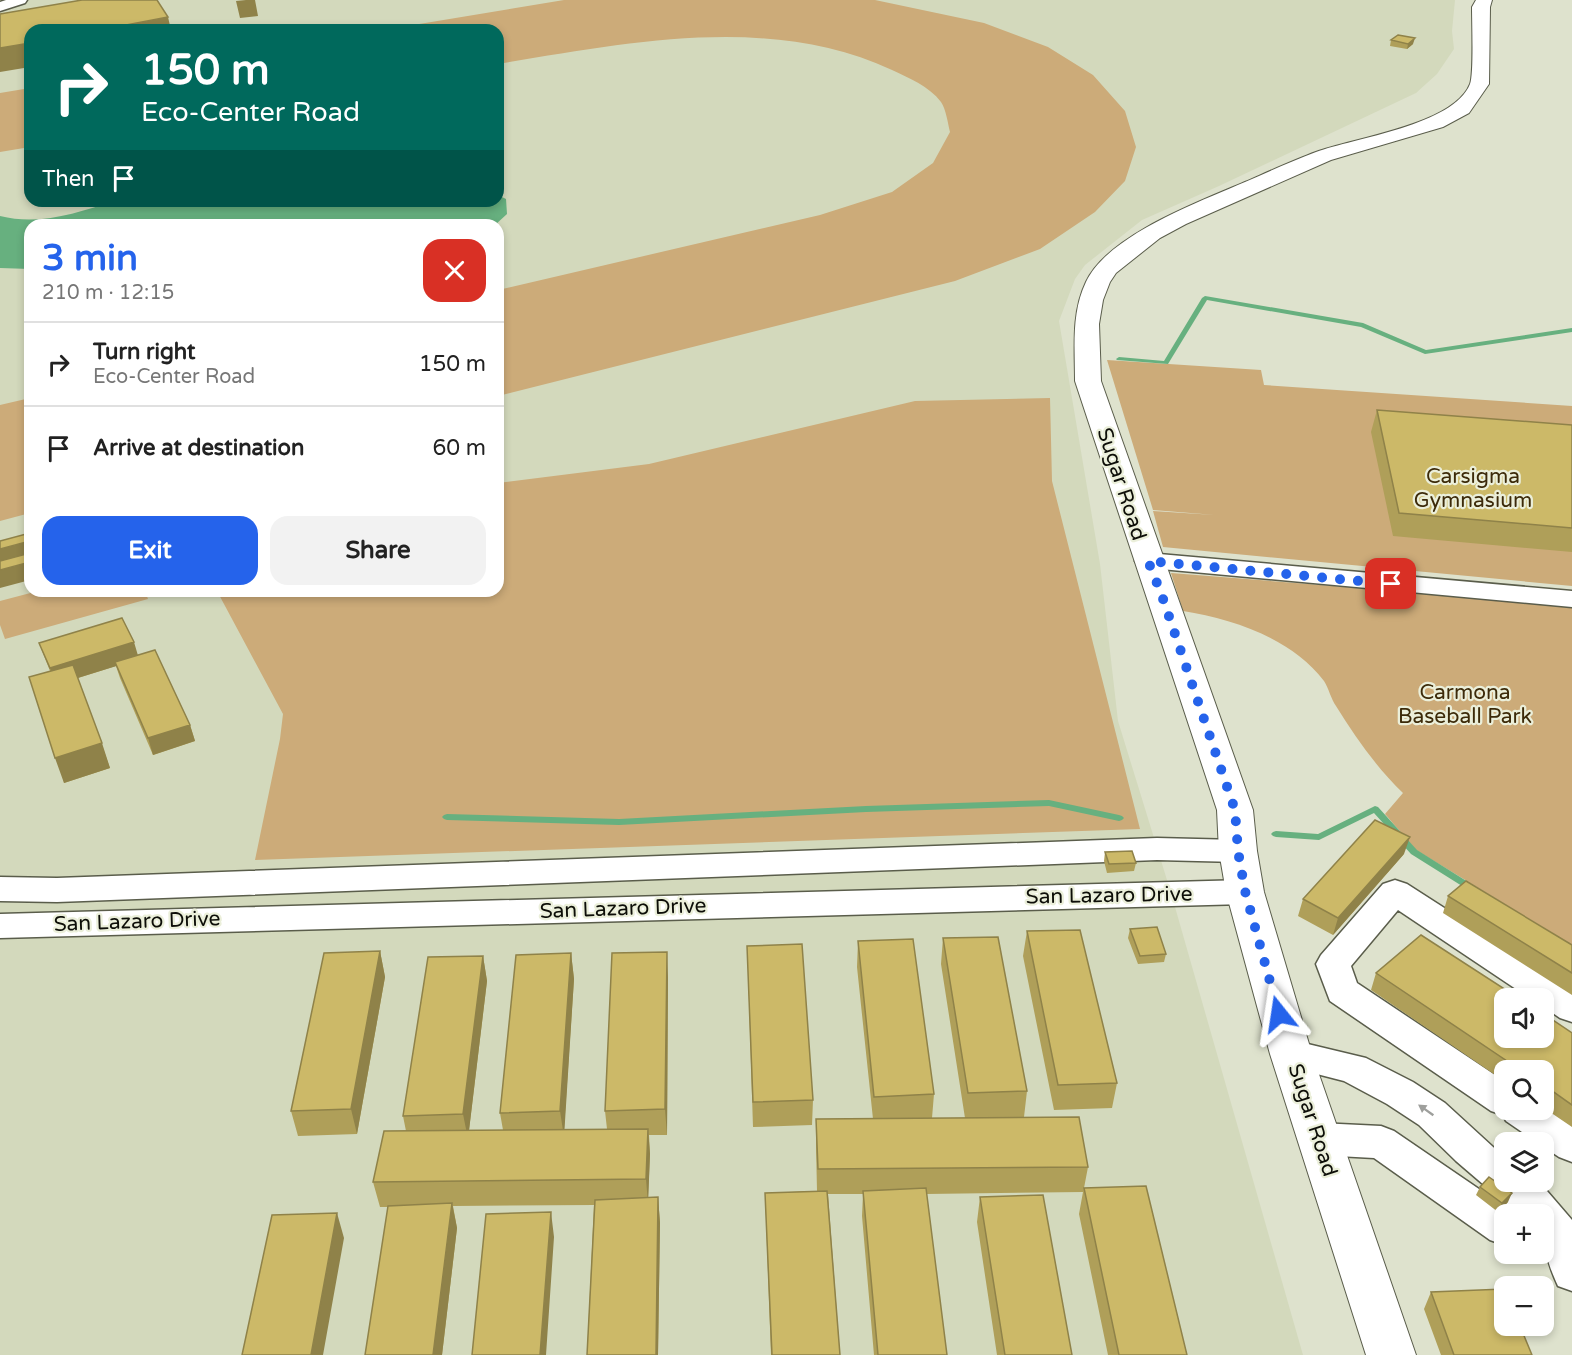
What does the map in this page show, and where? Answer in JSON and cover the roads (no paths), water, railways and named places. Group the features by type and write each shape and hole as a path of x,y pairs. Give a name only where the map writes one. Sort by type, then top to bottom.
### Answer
{"main road":[{"name":"Sugar Road","path":"1391,1355 1291,1054 1245,891 1238,851 1235,810 1088,381 1087,324 1091,300 1098,281 1108,267 1152,233 1178,219 1324,156 1436,123 1462,109 1480,84 1481,7 1484,0"}],"street":[{"path":"0,7 20,0"},
{"path":"1148,561 1572,599"},
{"name":"San Lazaro Drive","path":"0,889 69,889 1157,849 1238,851"},
{"name":"San Lazaro Drive","path":"0,926 213,918 1245,891"},
{"path":"1494,1093 1342,992 1333,964 1395,892 1572,1008"},
{"path":"1291,1054 1353,1068 1400,1093 1432,1114 1494,1171"},
{"path":"1534,1120 1572,1146"},
{"path":"1319,1139 1380,1142 1489,1218"},
{"path":"1437,1182 1469,1150"},
{"path":"1522,1192 1557,1230 1572,1273"},
{"path":"1554,1261 1572,1273"}],"waterway":[{"path":"1119,359 1166,363 1205,298 1363,325 1425,352 1572,330"},
{"path":"447,817 619,822 866,809 1049,803 1119,818"},
{"path":"1276,834 1319,837 1375,809 1414,852 1473,889"}],"park label":[{"name":"Carsigma Gymnasium","path":"1473,488"},
{"name":"Carmona Baseball Park","path":"1465,704"}]}
